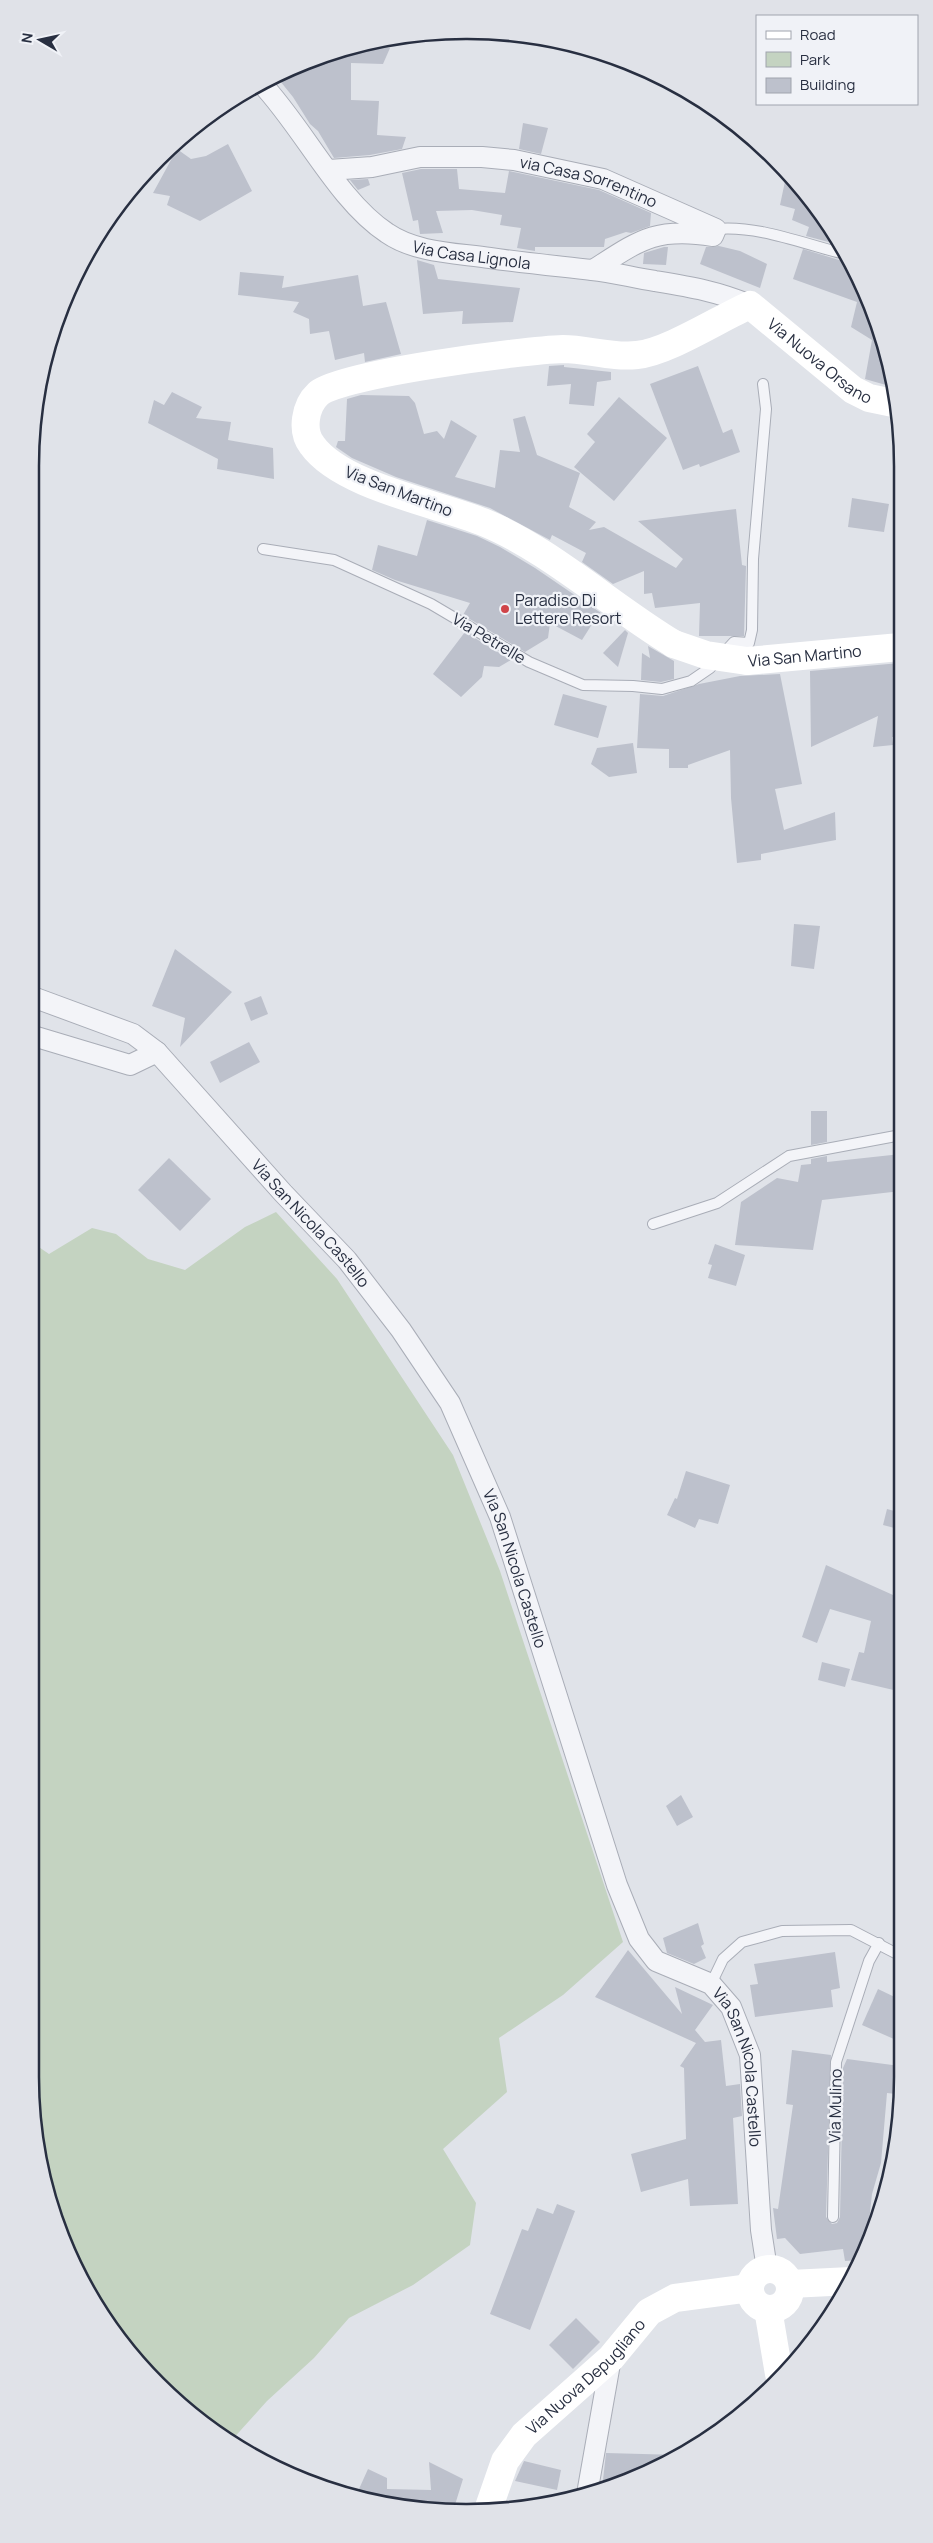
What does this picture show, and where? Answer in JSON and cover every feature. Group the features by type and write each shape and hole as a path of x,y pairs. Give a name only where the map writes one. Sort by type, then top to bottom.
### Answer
{"street":[{"name":"Via Casa Lignola","path":"267,89 277,99 368,219 389,235 423,248 559,268 593,270 689,285 716,292 750,305"},
{"name":"via Casa Sorrentino","path":"329,170 372,167 420,157 482,157 514,160 603,179 716,229"},
{"path":"593,270 638,242 657,235 696,234 713,236 716,229"},
{"name":"Via Nuova Orsano","path":"750,305 853,390 869,398 889,402"},
{"name":"Via San Martino","path":"750,305 665,347 637,355 565,349 508,353 403,371 336,385 318,394 310,406 305,423 309,443 322,459 357,477 382,488 484,522 535,550 674,644 706,655 746,661 894,648"},
{"name":"Via San Nicola Castello","path":"39,999 133,1034 156,1052 283,1193 347,1260 401,1330 450,1403 500,1517 617,1885 639,1939 656,1961 711,1984 731,2007 750,2055 761,2230 758,2279"},
{"path":"39,1038 130,1065 156,1052"},
{"path":"776,2270 784,2274 790,2284 790,2294 782,2306 768,2309 757,2305 751,2298 758,2279 776,2270"},
{"name":"Via Nuova Depugliano","path":"490,2503 505,2461 524,2435 611,2358 649,2312 675,2298 758,2279"},
{"path":"790,2284 842,2281"},
{"path":"768,2309 778,2369"},
{"path":"588,2487 611,2358"}],"lane":[{"name":"via Casa Sorrentino","path":"716,229 729,228 760,232 836,252"},
{"name":"Via Petrelle","path":"263,549 334,560 431,604 529,662 584,685 633,686 662,689 691,681 716,662 734,642 749,644 752,630 754,549 766,409 763,384"},
{"path":"653,1224 717,1203 789,1156 894,1136"},
{"path":"711,1984 722,1959 742,1942 782,1931 851,1930 894,1952"},
{"name":"Via Mulino","path":"833,2217 836,2062 869,1961 879,1943"}],"green space":[{"path":"276,1212 337,1279 453,1455 500,1571 623,1942 563,1995 499,2038 507,2092 443,2149 476,2203 470,2245 413,2285 349,2318 314,2358 267,2401 235,2436 206,2416 164,2379 127,2337 111,2314 83,2266 61,2214 53,2187 42,2132 39,2076 39,1247 49,1254 92,1228 116,1234 148,1259 185,1270 245,1227"}],"building":[{"path":"381,47 390,48 383,64 351,63 351,100 379,101 377,135 406,137 402,149 370,155 334,158 318,131 310,124 280,81 329,61"},
{"path":"523,123 548,128 541,154 519,149"},
{"path":"228,144 252,191 200,221 167,205 170,196 153,193 174,154 179,150 191,159 206,156"},
{"path":"421,169 457,169 459,189 505,193 509,171 599,190 651,213 650,226 605,239 604,247 535,247 535,251 517,248 521,228 500,225 502,215 472,210 436,211 443,233 420,234 418,220 413,221 402,173"},
{"path":"368,179 370,185 358,190 350,180"},
{"path":"785,181 806,206 830,243 806,236 809,227 792,220 795,209 780,205"},
{"path":"719,246 740,251 767,264 760,288 700,264 706,247"},
{"path":"668,247 666,265 643,264 644,253"},
{"path":"803,249 841,260 862,303 872,329 886,385 865,379 872,340 851,327 857,302 793,279"},
{"path":"417,260 434,265 438,279 520,288 513,322 462,324 463,311 423,314"},
{"path":"240,272 284,276 282,288 358,275 363,306 386,302 401,354 365,362 364,353 335,360 329,331 310,334 309,319 293,312 299,302 238,295"},
{"path":"564,365 564,367 611,372 611,380 597,382 594,406 569,404 571,384 547,386 549,366"},
{"path":"698,366 723,433 732,429 740,452 700,467 699,464 683,470 650,384"},
{"path":"172,392 202,407 196,418 231,422 228,440 273,448 274,479 217,469 218,459 148,423 154,400 164,405"},
{"path":"361,395 409,396 415,403 424,434 437,431 444,439 451,420 477,436 455,477 495,488 500,450 520,452 513,419 525,416 537,455 580,473 569,507 596,522 589,530 604,527 676,568 683,559 638,521 736,509 742,565 746,566 744,636 699,636 700,603 655,608 652,593 644,594 644,571 613,584 582,562 586,553 552,535 550,540 490,508 396,477 352,458 336,447 338,441 345,441 347,399"},
{"path":"619,397 667,438 614,501 574,467 595,442 587,434"},
{"path":"852,498 889,504 884,532 848,527"},
{"path":"427,520 477,536 500,547 535,568 601,613 581,616 594,621 582,640 550,623 548,638 525,652 463,615 470,603 395,580 372,570 378,545 417,556"},
{"path":"625,630 628,633 618,667 603,653"},
{"path":"465,632 511,660 499,667 484,666 482,677 461,697 433,674"},
{"path":"648,646 674,661 674,679 661,682 641,680 642,653 650,658"},
{"path":"894,664 893,745 873,747 878,716 811,747 810,671"},
{"path":"780,674 802,784 775,789 784,830 835,812 836,840 761,854 761,860 737,863 731,798 730,750 688,765 688,768 669,768 669,749 637,748 640,694 663,696 699,684 740,676"},
{"path":"563,694 607,706 598,738 554,725"},
{"path":"633,743 637,773 609,777 591,764 597,748"},
{"path":"794,924 820,926 814,969 791,966"},
{"path":"175,949 232,992 180,1047 185,1018 152,1006"},
{"path":"261,996 268,1014 251,1021 244,1003"},
{"path":"249,1042 260,1062 220,1083 210,1062"},
{"path":"811,1111 827,1111 827,1142 811,1145"},
{"path":"894,1155 894,1192 822,1200 813,1250 735,1245 741,1202 777,1178 798,1182 801,1165 811,1164 811,1159 827,1156 827,1162"},
{"path":"169,1158 211,1199 180,1231 138,1190"},
{"path":"715,1244 745,1255 736,1286 708,1278 712,1265 708,1264"},
{"path":"686,1471 730,1485 718,1524 699,1519 695,1528 667,1515 675,1498 677,1499"},
{"path":"887,1509 894,1511 894,1528 883,1525"},
{"path":"826,1565 894,1595 894,1690 851,1680 859,1652 864,1653 871,1621 830,1609 817,1643 802,1637"},
{"path":"822,1662 850,1669 845,1687 818,1680"},
{"path":"681,1795 693,1817 677,1826 666,1806"},
{"path":"698,1923 704,1944 701,1946 706,1958 694,1964 667,1953 663,1938"},
{"path":"628,1950 682,2014 675,1987 713,2005 695,2030 705,2042 721,2040 726,2086 740,2084 742,2116 733,2118 738,2204 690,2206 688,2179 641,2192 631,2154 686,2139 684,2068 680,2066 696,2043 595,1997"},
{"path":"835,1952 840,1988 831,1990 833,2007 755,2017 750,1985 758,1984 754,1964"},
{"path":"878,1989 894,1997 894,2039 862,2025"},
{"path":"792,2050 831,2055 826,2217 832,2224 837,2223 840,2217 843,2068 847,2059 894,2065 893,2094 887,2093 881,2163 872,2194 869,2222 853,2261 845,2261 843,2249 800,2254 785,2238 777,2239 773,2208 778,2209 793,2105 786,2104"},
{"path":"557,2204 575,2211 530,2330 490,2314 522,2229 528,2231 537,2208 553,2214"},
{"path":"576,2318 600,2342 573,2369 549,2345"},
{"path":"606,2453 666,2455 630,2472 603,2482"},
{"path":"524,2461 561,2470 557,2490 515,2481"},
{"path":"429,2462 463,2479 455,2504 411,2501 353,2489 359,2489 368,2469 387,2478 387,2489 431,2490"}],"place":[{"name":"Paradiso Di Lettere Resort","path":"505,609"}]}
